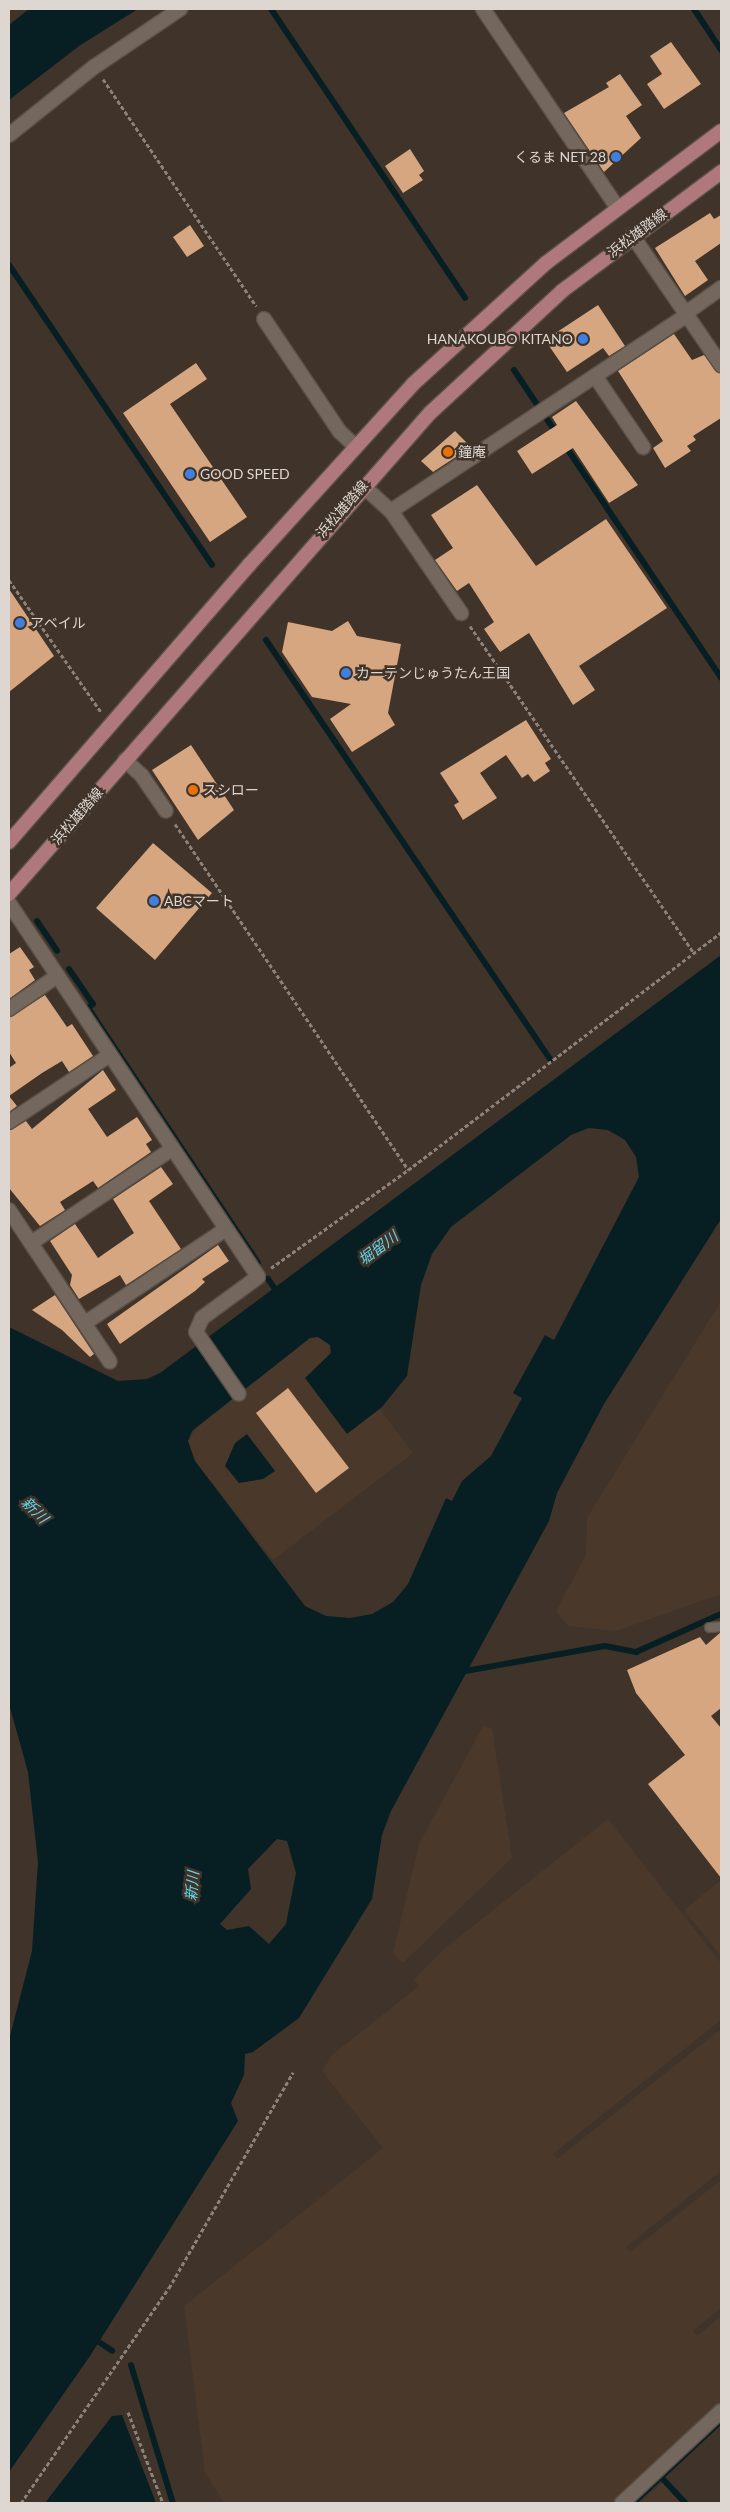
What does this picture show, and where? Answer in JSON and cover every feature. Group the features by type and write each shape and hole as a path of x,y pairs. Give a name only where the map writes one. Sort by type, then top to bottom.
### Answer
{"main road":[{"path":"9,842 355,446 478,322 616,206 721,131"},
{"name":"浜松雄踏線","path":"9,894 363,486 495,351 632,235 721,172"}],"street":[{"path":"9,135 94,66 180,9"},
{"path":"483,9 616,206"},
{"path":"632,235 721,365"},
{"path":"391,511 595,376 721,288"},
{"path":"264,319 340,432 355,446"},
{"path":"595,376 643,447"},
{"path":"363,486 391,511 461,613"},
{"path":"125,760 142,776 166,811"},
{"path":"9,903 258,1277 202,1318 198,1340 239,1394"},
{"path":"9,1009 58,976"},
{"path":"9,1122 110,1055"},
{"path":"31,1243 172,1149"},
{"path":"9,1210 110,1362"},
{"path":"85,1323 226,1229"},
{"path":"622,2503 721,2411"}],"lane":[{"path":"709,1627 721,1626"}],"path":[{"path":"94,66 264,319"},
{"path":"9,580 93,705 113,722"},
{"path":"461,613 694,953"},
{"path":"166,811 408,1170"},
{"path":"258,1277 408,1170 721,932"},
{"path":"20,2503 169,2288 293,2072"},
{"path":"128,2412 163,2503"}],"shaded area":[{"path":"721,1301 721,1594 616,1631 568,1626 556,1611 586,1555 587,1518"},
{"path":"318,1337 330,1345 328,1360 347,1433 380,1409 413,1453 273,1560 195,1461 188,1441 199,1423 310,1338"},
{"path":"483,1726 492,1728 512,1858 403,1963 393,1953 419,1844"},
{"path":"608,1819 721,1963 721,2020 553,2154 557,2159 721,2029 721,2171 626,2247 630,2252 721,2180 721,2308 693,2331 697,2336 721,2316 721,2402 612,2503 224,2503 205,2472 184,2306 383,2148 322,2071 332,2055 419,1986 414,1979 444,1949"},
{"path":"721,1880 721,1956 684,1910"},
{"path":"663,2482 683,2503 640,2503"}],"water":[{"path":"29,9 138,9 79,46 9,100 9,25"},
{"path":"721,955 721,1219 604,1404 557,1493 549,1521 391,1811 382,1835 372,1899 299,2018 253,2052 245,2054 244,2075 231,2103 238,2121 90,2356 9,2472 9,2040 32,1951 38,1862 28,1772 9,1704 9,1327 118,1381 147,1379 160,1373","holes":["589,1128 608,1130 625,1140 636,1157 639,1177 554,1340 545,1335 513,1393 522,1398 491,1456 462,1481 452,1501 446,1498 408,1584 393,1602 372,1614 350,1618 326,1616 305,1606 195,1461 188,1441 192,1431 310,1338 318,1337 330,1345 331,1353 305,1378 347,1434 382,1407 407,1376 421,1285 432,1254 451,1227 571,1135","277,1839 287,1841 296,1873 286,1924 269,1944 249,1926 227,1930 220,1924 251,1889 248,1869"]},
{"path":"247,1434 275,1471 263,1479 239,1483 225,1466 235,1443"},
{"path":"122,2415 156,2503 45,2503 112,2416"}],"building":[{"path":"671,42 701,84 664,109 647,84 662,74 650,56"},
{"path":"620,74 642,105 626,116 641,138 604,172 564,113 609,87 606,83"},
{"path":"410,149 424,171 419,175 423,180 403,193 385,166"},
{"path":"710,213 714,219 721,215 721,243 695,261 708,280 685,296 655,248"},
{"path":"190,225 204,246 187,257 173,237"},
{"name":"HANAKOUBO KITANO","path":"598,305 625,346 609,356 603,348 567,372 545,340"},
{"path":"674,334 692,360 704,355 721,374 721,418 693,436 696,440 687,446 691,451 665,468 653,448 663,441 618,371"},
{"name":"GOOD SPEED","path":"196,363 207,379 170,404 247,517 210,542 123,413"},
{"path":"576,401 638,485 609,503 573,448 532,474 517,451 557,425 552,417"},
{"name":"鐘庵","path":"455,431 471,447 433,472 421,461"},
{"path":"477,485 536,566 606,519 667,608 579,666 595,690 573,705 529,633 500,652 484,629 494,622 469,583 457,591 435,560 453,548 431,515"},
{"name":"アベイル","path":"9,589 54,656 9,692"},
{"name":"カーテンじゅうたん王国","path":"348,621 357,636 401,644 388,713 395,725 352,752 330,719 351,704 312,697 282,652 288,622 332,631"},
{"path":"526,720 551,759 545,763 550,771 534,782 528,774 522,778 506,755 480,773 497,798 463,820 454,805 459,802 440,773"},
{"name":"スシロー","path":"191,745 234,810 198,840 152,770"},
{"name":"ABCマート","path":"153,843 212,893 155,960 96,908"},
{"path":"20,947 34,967 29,970 35,980 9,999 9,954"},
{"path":"45,995 67,1027 72,1024 93,1056 69,1072 62,1061 9,1096 9,1068 16,1063 9,1052 9,1018"},
{"path":"103,1070 116,1090 88,1109 107,1137 137,1117 152,1140 146,1144 151,1152 98,1188 93,1181 60,1202 65,1210 40,1226 9,1188 9,1131 26,1121 32,1129"},
{"path":"9,1096 17,1106 9,1112"},
{"path":"161,1167 173,1184 149,1201 181,1249 126,1285 120,1275 79,1299 70,1285 72,1275 50,1241 75,1224 98,1258 134,1233 113,1199"},
{"path":"218,1245 229,1261 202,1279 205,1282 195,1291 120,1344 107,1324"},
{"path":"55,1295 94,1354 90,1357 62,1330 32,1310"},
{"path":"288,1388 349,1468 316,1493 256,1413"},
{"path":"721,1632 721,1708 711,1716 721,1728 721,1878 648,1784 685,1755 636,1693 627,1670 700,1637 706,1645"}],"waterway":[{"path":"271,9 465,298"},
{"path":"694,9 721,50"},
{"path":"9,265 212,565"},
{"path":"514,370 538,406"},
{"path":"546,418 557,434"},
{"path":"564,444 721,678"},
{"path":"266,640 550,1059"},
{"path":"37,921 57,951"},
{"path":"69,969 93,1004 88,1008 258,1263"},
{"path":"268,1279 277,1292"},
{"path":"460,1672 605,1646 636,1652 721,1614"},
{"path":"93,2338 112,2351"},
{"path":"131,2365 173,2503"},
{"path":"633,2503 721,2421"},
{"path":"661,2477 685,2503"}],"place":[{"name":"くるま NET 28","path":"616,157"},
{"name":"HANAKOUBO KITANO","path":"583,339"},
{"name":"鐘庵","path":"448,452"},
{"name":"GOOD SPEED","path":"190,474"},
{"name":"アベイル","path":"20,623"},
{"name":"カーテンじゅうたん王国","path":"346,673"},
{"name":"スシロー","path":"193,790"},
{"name":"ABCマート","path":"154,901"}],"water label":[{"name":"堀留川","path":"378,1248"},
{"name":"新川","path":"35,1510"},
{"name":"新川","path":"192,1886"}]}
